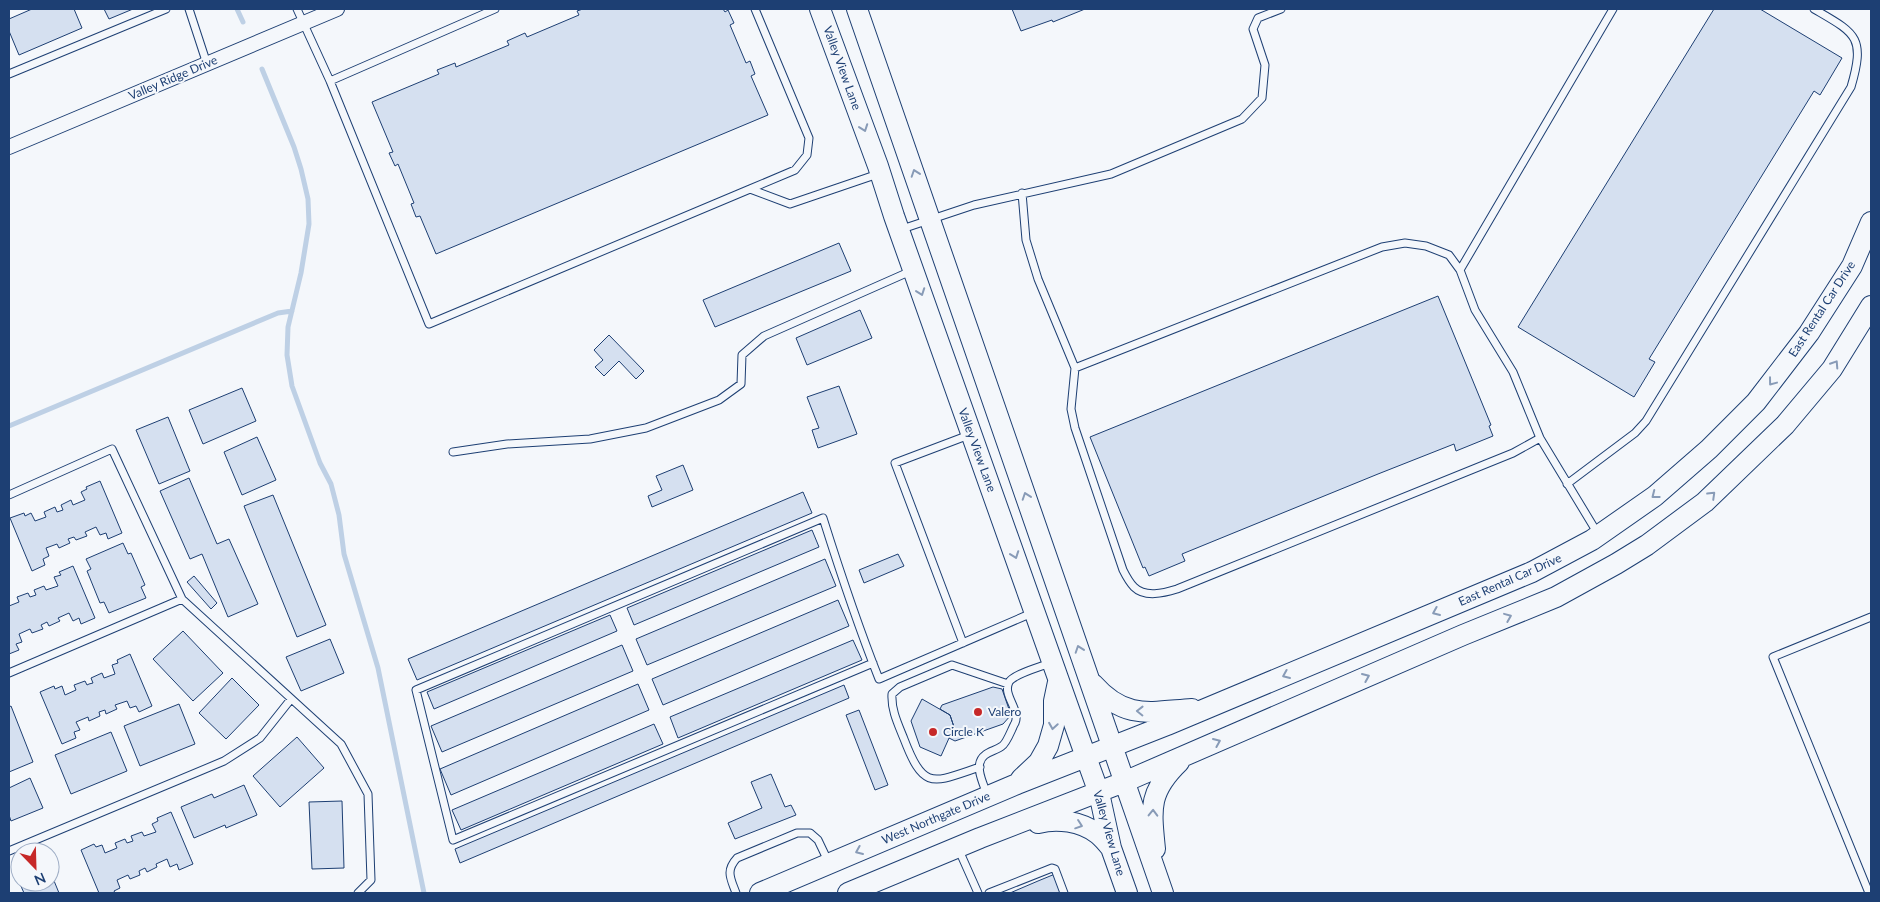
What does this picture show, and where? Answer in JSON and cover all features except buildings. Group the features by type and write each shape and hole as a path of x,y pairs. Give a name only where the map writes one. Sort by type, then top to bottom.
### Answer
{"main road":[{"name":"Valley View Lane","path":"820,9 880,173 1099,793 1111,848 1127,893"},
{"path":"857,9 1160,886"},
{"name":"East Rental Car Drive","path":"1112,745 1206,708 1532,572 1599,535 1655,496 1708,449 1756,402 1809,333 1852,266 1871,222"},
{"path":"848,893 980,838 1099,793 1463,635 1556,597 1616,564 1705,502 1785,425 1832,369 1871,306"},
{"path":"1599,535 1616,564"},
{"path":"1017,784 1039,762 1048,746 1054,725 1055,669"},
{"path":"1089,680 1113,703 1134,712 1206,708"},
{"name":"West Northgate Drive","path":"760,893 1112,745"},
{"path":"1160,886 1153,829 1154,800 1157,787 1184,756"},
{"path":"980,838 1048,820 1068,821 1098,834 1111,848"}],"street":[{"name":"Valley Ridge Drive","path":"9,147 337,9"}],"lane":[{"path":"9,74 166,9"},
{"path":"189,9 208,64"},
{"path":"297,9 330,81 429,324 795,170 806,155 809,138 755,9"},
{"path":"330,81 495,9"},
{"path":"899,230 974,205 1111,174 1242,119 1262,98 1264,65 1253,29 1258,18 1281,9"},
{"path":"1460,270 1613,9"},
{"path":"1567,484 1635,433 1646,421 1851,87 1858,56 1857,43 1848,29 1814,9"},
{"path":"750,189 790,204 880,173"},
{"path":"1022,193 1026,240 1038,278 1075,368 1071,409 1078,438 1123,570 1135,588 1150,594 1164,593 1186,586 1513,453 1540,438"},
{"path":"1075,368 1382,247 1406,243 1426,246 1448,255 1460,270 1475,310 1512,372 1540,438 1599,535"},
{"path":"453,452 507,444 590,439 646,428 719,400 741,384 742,354 764,336 913,270"},
{"path":"963,643 895,463 972,434"},
{"path":"9,494 112,449 182,599 341,744 368,794 371,880 358,893"},
{"path":"873,663 453,840 416,690 822,518 861,636 873,663 879,679 1035,612"},
{"path":"9,673 182,599"},
{"path":"1869,893 1773,657 1871,616"},
{"path":"980,767 944,779 932,779 920,773 913,763 892,706 892,694 900,687 952,666 1008,684"},
{"path":"988,796 981,780 980,767 982,758 1006,742 1016,716 1008,684 1012,678 1055,669"},
{"path":"9,852 224,762 260,738 291,699"},
{"path":"736,893 729,875 731,864 737,858 797,833 810,834 818,840 829,864"},
{"path":"958,847 978,893"},
{"path":"989,893 1049,868 1055,869 1064,893"},
{"path":"1035,874 1038,881"},
{"path":"1007,885 1011,893"}],"waterway":[{"path":"237,9 243,22"},
{"path":"262,69 294,147 308,199 309,224 301,273 288,327 287,355 292,386 320,463 331,484 339,515 344,554 378,668 424,893"},
{"path":"9,426 278,313 292,311"}],"place":[{"name":"Valero","path":"978,712"},
{"name":"Circle K","path":"933,732"}]}
